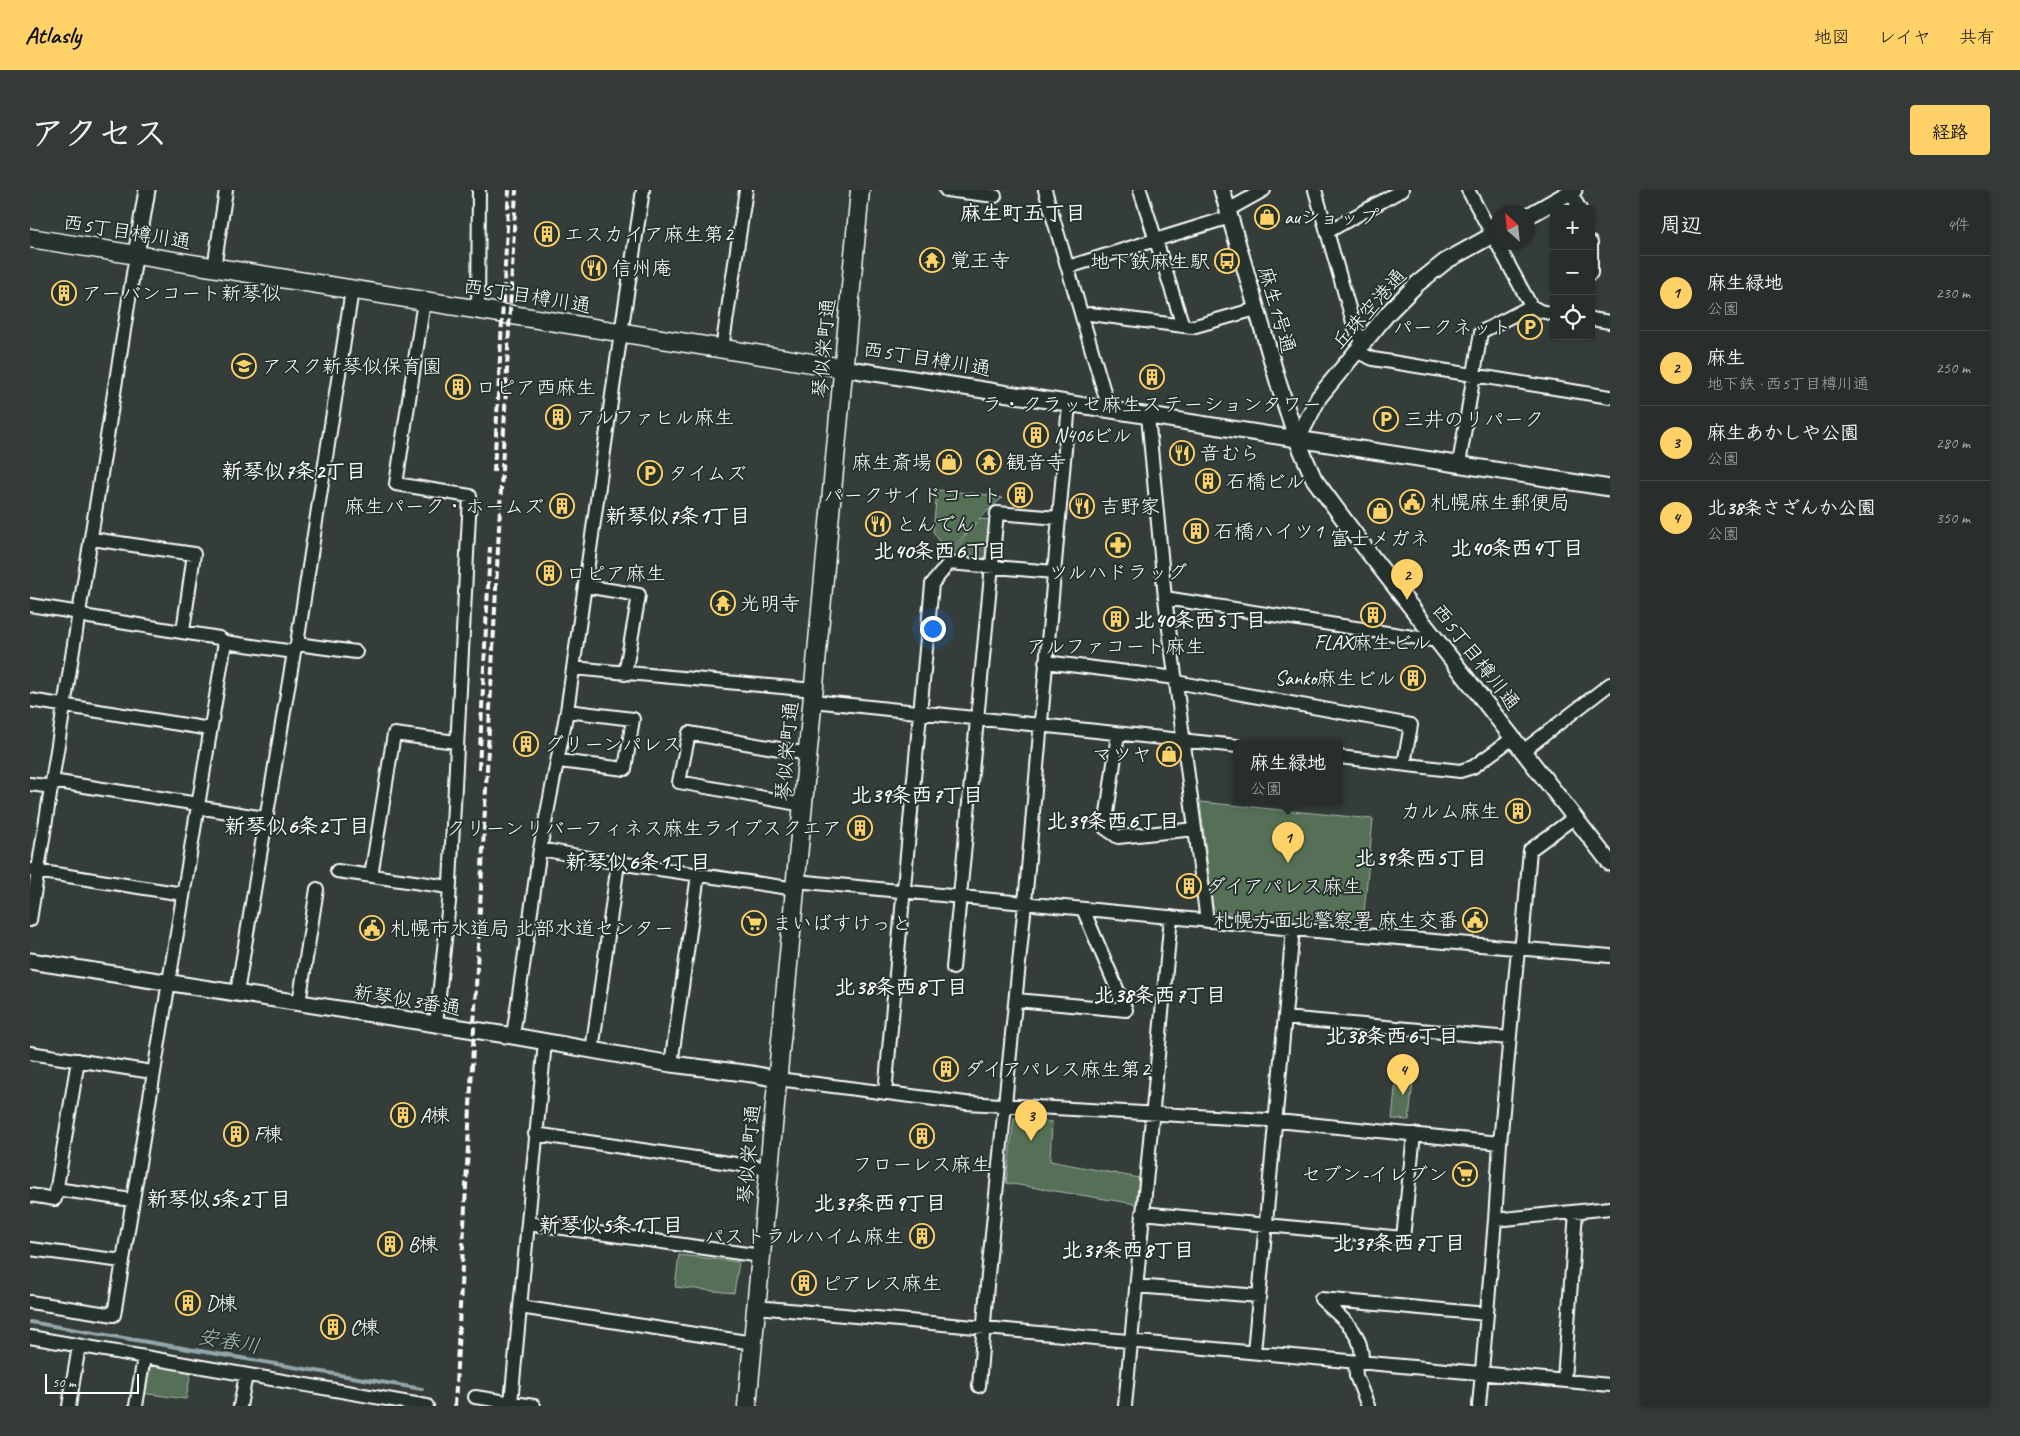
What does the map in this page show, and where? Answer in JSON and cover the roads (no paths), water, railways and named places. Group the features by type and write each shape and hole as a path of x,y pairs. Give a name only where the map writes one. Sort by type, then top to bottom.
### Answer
{"main road":[{"name":"琴似栄町通","path":"747,1406 860,190"},
{"name":"西5丁目樽川通","path":"30,238 843,368"}],"street":[{"path":"30,920 34,870 52,784 65,706 147,190"},
{"path":"214,268 226,190"},
{"path":"478,310 479,190"},
{"path":"513,1036 540,849 559,761 574,668 621,332 644,190"},
{"path":"722,348 746,190"},
{"path":"946,190 995,196"},
{"path":"1045,190 1109,409"},
{"path":"1140,190 1184,326"},
{"name":"麻生1号通","path":"1222,190 1256,309 1297,440"},
{"path":"1068,267 1156,240 1229,214 1264,190"},
{"path":"1315,190 1359,347 1373,359 1610,397"},
{"path":"1328,232 1402,190"},
{"path":"1468,190 1490,226"},
{"path":"1535,212 1572,191 1578,205"},
{"name":"丘珠空港通","path":"1297,440 1319,397 1388,313 1417,284 1446,261 1490,237"},
{"path":"1503,250 1531,306 1540,312 1550,313"},
{"path":"237,993 295,648 352,290"},
{"path":"424,301 396,484 470,496 449,887 436,1024"},
{"path":"1459,464 1481,332 1531,306"},
{"path":"1082,316 1090,314 1192,327 1256,309"},
{"path":"1595,320 1610,322"},
{"name":"西5丁目樽川通","path":"843,368 1297,440 1314,479 1610,863"},
{"path":"979,1386 987,1285 1025,903 1069,404"},
{"path":"1148,416 1165,598 1208,920"},
{"path":"1297,440 1610,488"},
{"path":"953,968 997,513 1058,518"},
{"path":"92,539 194,554 183,631"},
{"path":"885,1093 932,584 949,562 1054,572"},
{"path":"585,586 639,595 625,674"},
{"path":"1165,598 1438,641"},
{"path":"30,605 80,613 89,617 183,631 219,638 225,642 356,652"},
{"path":"30,1302 114,1315 152,1072 169,982 225,642"},
{"path":"1045,662 1176,680 1411,725 1404,764"},
{"path":"574,668 814,696 921,713 1233,746"},
{"path":"1523,751 1610,684"},
{"path":"30,700 210,729"},
{"path":"559,761 625,769 633,719 567,711"},
{"path":"804,805 679,782 689,733 808,754"},
{"path":"371,876 394,734 456,742"},
{"path":"1118,734 1105,828 1118,837 1195,829"},
{"path":"1343,757 1460,771 1473,767 1513,738"},
{"path":"30,784 52,784 265,818"},
{"path":"1479,1406 1509,1038 1518,949 1522,942 1530,850 1575,817"},
{"path":"540,849 698,875 796,885 903,891 1293,929 1610,956"},
{"path":"592,1051 618,863"},
{"path":"34,870 183,894"},
{"path":"337,871 449,887"},
{"path":"670,1064 698,875"},
{"path":"299,1003 317,889"},
{"path":"1016,1000 1126,1010 1083,909"},
{"path":"1125,1406 1171,917"},
{"path":"1254,1352 1293,929"},
{"name":"新琴似3番通","path":"30,961 513,1036 670,1064 778,1079"},
{"path":"1285,1018 1509,1038"},
{"path":"511,1403 545,1042"},
{"path":"30,1053 152,1072"},
{"path":"30,1195 55,1199 78,1060"},
{"path":"778,1079 966,1102 1274,1121 1500,1143"},
{"path":"536,1134 769,1169"},
{"path":"1142,1213 1403,1238 1414,1134"},
{"path":"56,1189 132,1200"},
{"path":"1495,1220 1610,1208"},
{"path":"1564,1380 1576,1212"},
{"path":"528,1223 761,1256"},
{"path":"30,1249 122,1261"},
{"path":"1136,1286 1259,1296"},
{"path":"1368,1406 1356,1376 1362,1351 1355,1330 1321,1299 1487,1314"},
{"path":"520,1307 753,1342"},
{"path":"756,1307 1610,1385"},
{"path":"30,1337 246,1375 376,1402 427,1406"},
{"path":"69,1406 79,1346"},
{"path":"136,1406 144,1357"},
{"path":"240,1406 246,1375"},
{"path":"475,1398 533,1406"}],"waterway":[{"name":"安春川","path":"30,1322 422,1389"}],"railway":[{"path":"494,472 509,190"},
{"path":"455,1406 516,190"},
{"path":"479,769 490,547"}],"place":[{"name":"auショップ","path":"1267,217"},
{"name":"エスカイア麻生第2","path":"547,234"},
{"name":"覚王寺","path":"932,260"},
{"name":"地下鉄麻生駅","path":"1227,261"},
{"name":"信州庵","path":"594,268"},
{"name":"アーバンコート新琴似","path":"64,293"},
{"name":"パークネット","path":"1530,327"},
{"name":"アスク新琴似保育園","path":"244,366"},
{"name":"ラ・クラッセ麻生ステーションタワー","path":"1152,377"},
{"name":"ロピア西麻生","path":"458,387"},
{"name":"アルファヒル麻生","path":"558,417"},
{"name":"三井のリパーク","path":"1386,419"},
{"name":"N406ビル","path":"1036,435"},
{"name":"音むら","path":"1182,453"},
{"name":"麻生斎場","path":"949,462"},
{"name":"観音寺","path":"989,462"},
{"name":"タイムズ","path":"650,473"},
{"name":"石橋ビル","path":"1208,481"},
{"name":"パークサイドコート","path":"1020,495"},
{"name":"札幌麻生郵便局","path":"1412,502"},
{"name":"麻生パーク・ホームズ","path":"562,506"},
{"name":"吉野家","path":"1082,506"},
{"name":"富士メガネ","path":"1380,511"},
{"name":"とんでん","path":"878,524"},
{"name":"石橋ハイツ1","path":"1196,531"},
{"name":"ツルハドラッグ","path":"1118,545"},
{"name":"ロピア麻生","path":"549,573"},
{"name":"麻生","path":"1407,600"},
{"name":"光明寺","path":"723,603"},
{"name":"FLAX麻生ビル","path":"1373,615"},
{"name":"アルファコート麻生","path":"1116,619"},
{"name":"Sanko麻生ビル","path":"1413,678"},
{"name":"グリーンパレス","path":"526,744"},
{"name":"マツヤ","path":"1169,754"},
{"name":"カルム麻生","path":"1518,811"},
{"name":"クリーンリバーフィネス麻生ライブスクエア","path":"860,828"},
{"name":"麻生緑地","path":"1288,863"},
{"name":"ダイアパレス麻生","path":"1189,886"},
{"name":"札幌方面北警察署 麻生交番","path":"1475,920"},
{"name":"まいばすけっと","path":"754,923"},
{"name":"札幌市水道局 北部水道センター","path":"372,928"},
{"name":"ダイアパレス麻生第2","path":"946,1069"},
{"name":"北38条さざんか公園","path":"1403,1095"},
{"name":"A棟","path":"403,1115"},
{"name":"F棟","path":"236,1134"},
{"name":"フローレス麻生","path":"922,1136"},
{"name":"麻生あかしや公園","path":"1031,1141"},
{"name":"セブン-イレブン","path":"1465,1174"},
{"name":"パストラルハイム麻生","path":"922,1236"},
{"name":"B棟","path":"390,1244"},
{"name":"ピアレス麻生","path":"804,1283"},
{"name":"D棟","path":"188,1303"},
{"name":"C棟","path":"333,1327"}],"district":[{"name":"麻生町五丁目","path":"1023,213"},
{"name":"新琴似7条2丁目","path":"294,471"},
{"name":"新琴似7条1丁目","path":"678,516"},
{"name":"北40条西4丁目","path":"1517,548"},
{"name":"北40条西6丁目","path":"940,551"},
{"name":"北40条西5丁目","path":"1200,620"},
{"name":"北39条西7丁目","path":"917,795"},
{"name":"北39条西6丁目","path":"1113,821"},
{"name":"新琴似6条2丁目","path":"297,826"},
{"name":"北39条西5丁目","path":"1421,858"},
{"name":"新琴似6条1丁目","path":"638,862"},
{"name":"北38条西8丁目","path":"901,987"},
{"name":"北38条西7丁目","path":"1160,995"},
{"name":"北38条西6丁目","path":"1392,1036"},
{"name":"新琴似5条2丁目","path":"219,1199"},
{"name":"北37条西9丁目","path":"880,1203"},
{"name":"新琴似5条1丁目","path":"611,1225"},
{"name":"北37条西7丁目","path":"1399,1243"},
{"name":"北37条西8丁目","path":"1128,1250"}]}
